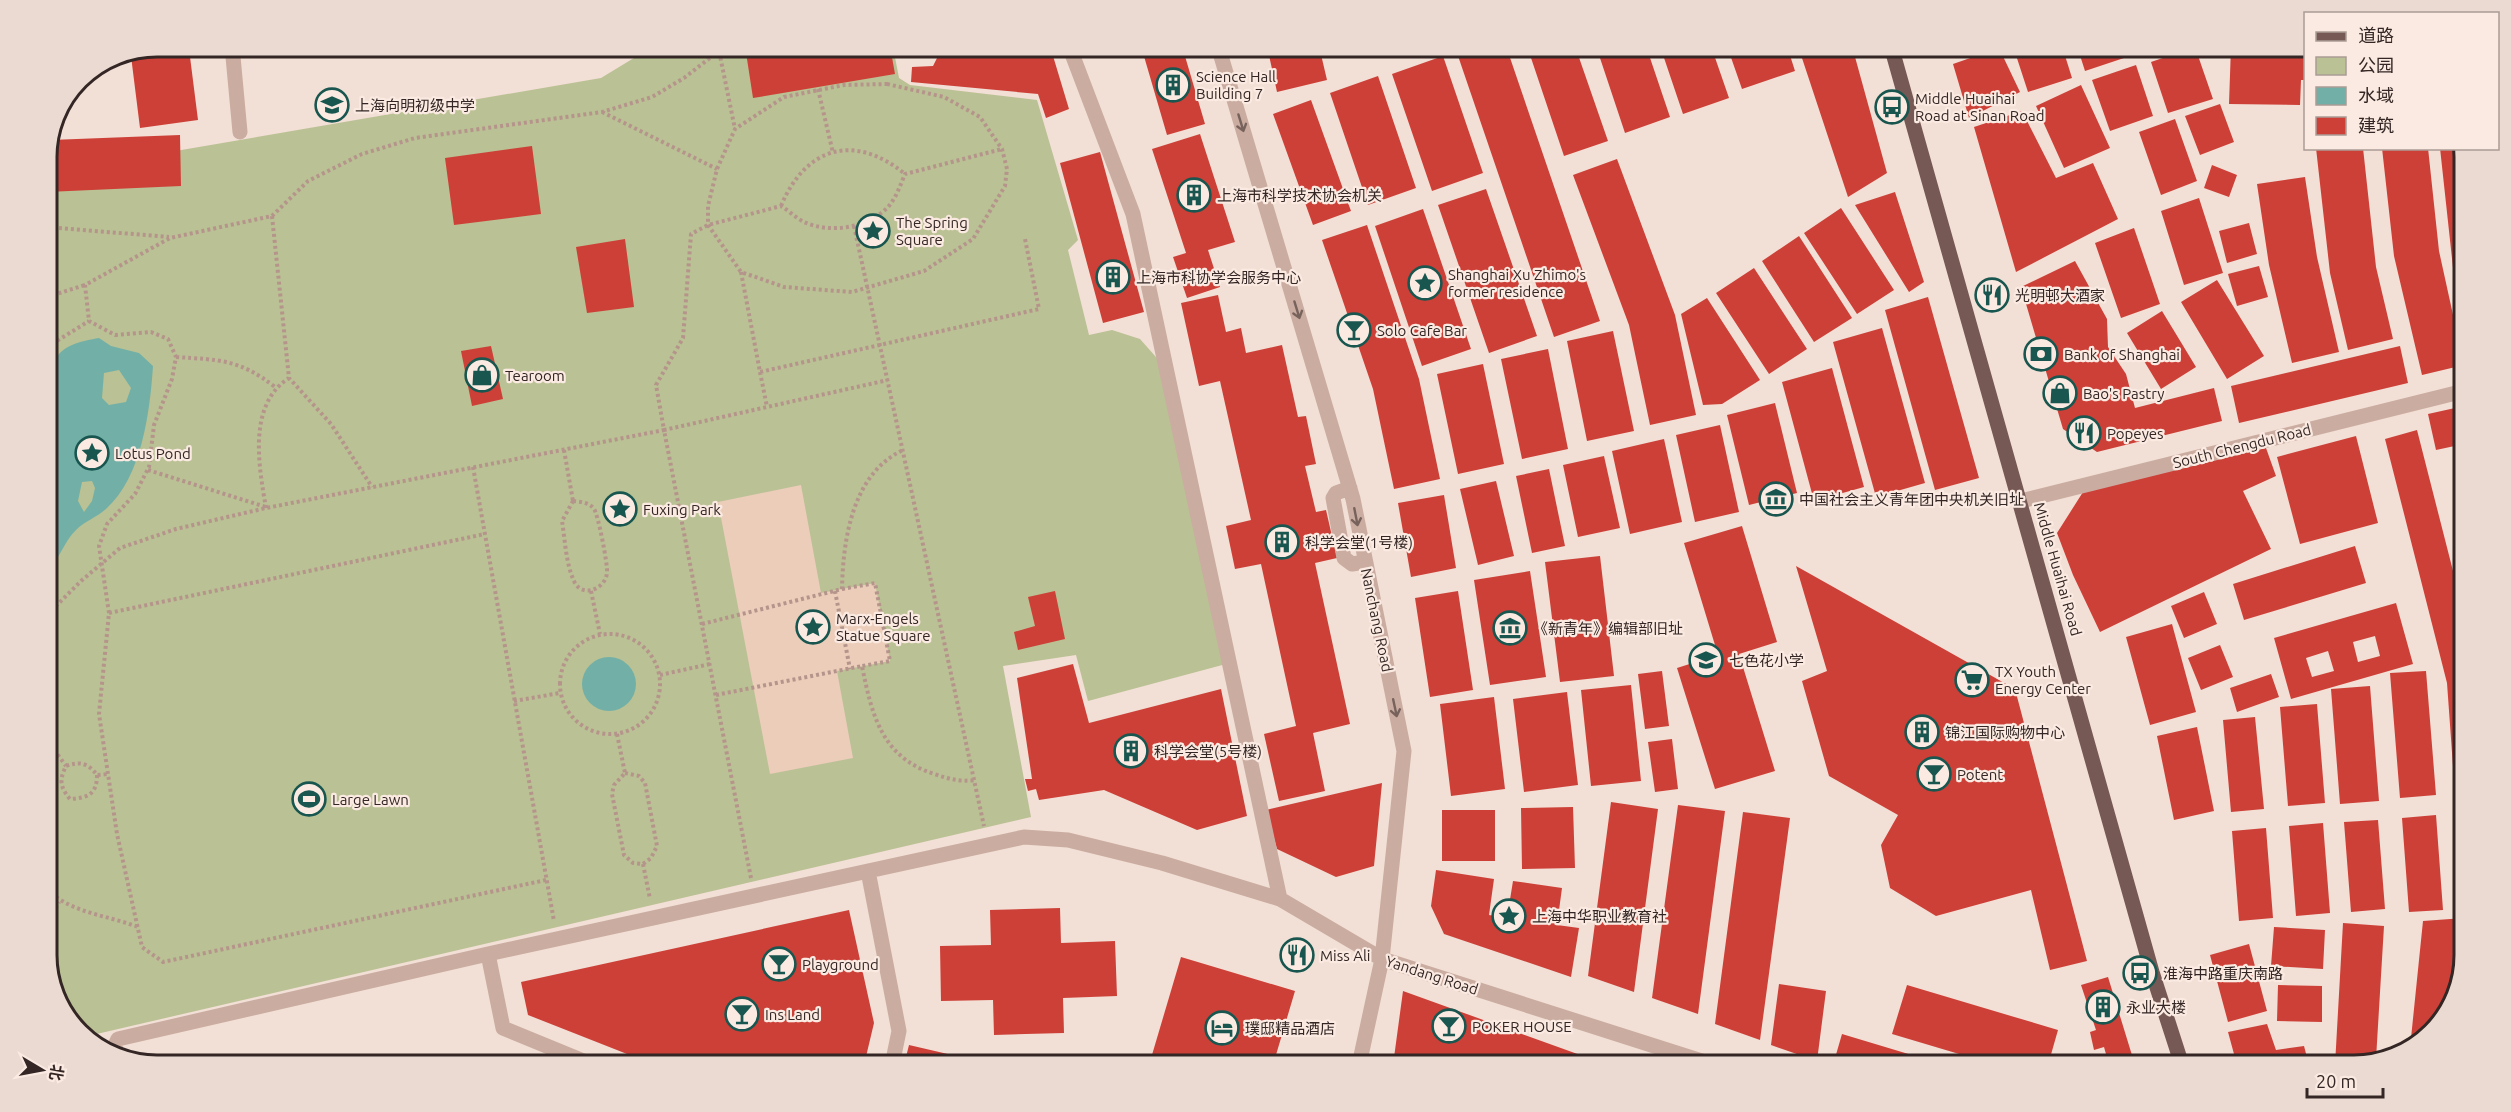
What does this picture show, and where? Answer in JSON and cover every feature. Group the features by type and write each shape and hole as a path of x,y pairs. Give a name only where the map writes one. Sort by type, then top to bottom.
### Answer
{"main road":[{"name":"Middle Huaihai Road","path":"1894,57 2149,960 2179,1055"}],"street":[{"path":"233,57 240,132"},
{"path":"1073,57 1133,214 1280,900"},
{"name":"Nanchang Road","path":"1221,57 1350,488 1404,751 1382,959 1361,1055"},
{"name":"South Chengdu Road","path":"2021,501 2454,393"},
{"name":"Yandang Road","path":"115,1045 118,1039 488,954 558,941 1024,837 1068,840 1162,863 1280,900 1382,959 1683,1055"},
{"path":"868,871 899,1031 894,1055"},
{"path":"488,954 503,1028 569,1055"}],"path":[{"path":"57,294 85,285 170,238 273,216 308,181 362,154 415,138 602,112 652,97 684,78 709,57"},
{"path":"721,57 735,129"},
{"path":"741,272 784,287 852,292 924,271 973,239 1005,186 1007,169 1002,149 980,117 944,97 887,84 844,85 784,97 735,129 717,169 708,206 708,225 741,272 766,407"},
{"path":"818,89 833,153"},
{"path":"602,112 717,169"},
{"path":"905,174 1002,149"},
{"path":"755,897 656,386 683,338 691,234 708,225 781,206 802,169 812,161 833,153 852,150 866,152 893,165 905,174"},
{"path":"781,206 803,222 813,225 829,228 854,226 874,218 887,208 896,196 905,174"},
{"path":"273,216 289,378 331,424 372,487"},
{"path":"854,226 988,845"},
{"path":"57,228 170,238"},
{"path":"760,372 1040,309 1025,239"},
{"path":"85,285 89,321"},
{"path":"57,341 89,321"},
{"path":"89,321 116,335 151,332 159,335 168,339 176,357 172,378 154,425 148,470 135,494 107,524 99,546 109,613 99,714 117,834 142,947 163,962 546,880"},
{"path":"176,357 225,360 253,370 275,387"},
{"path":"266,508 258,460 260,426 275,387 289,378"},
{"path":"57,606 120,548 176,529 266,508 664,430 888,380"},
{"path":"564,450 573,501"},
{"path":"842,590 843,552 857,501 876,470 903,450"},
{"path":"473,467 558,941"},
{"path":"148,470 266,508"},
{"path":"573,501 588,503 596,511 607,573 601,585 591,591 583,590 574,582 562,521 566,509 573,501"},
{"path":"109,613 485,534"},
{"path":"702,624 875,583 890,661 716,695"},
{"path":"591,591 600,634"},
{"path":"835,591 850,669"},
{"path":"600,634 616,634 632,638 645,647 655,660 660,675 660,692 650,714 632,729 617,734 601,734 587,729 574,720 565,707 560,693 560,677 564,662 573,649 600,634"},
{"path":"660,675 710,664"},
{"path":"862,666 876,720 886,739 906,762 952,780 975,780"},
{"path":"514,701 560,693"},
{"path":"617,734 625,773"},
{"path":"57,754 66,766"},
{"path":"78,762 90,766 97,775 97,786 93,794 70,799 62,789 61,778 66,766 78,762"},
{"path":"625,773 639,777 645,783 657,846 651,858 643,864 633,863 624,855 612,794 614,785 625,773"},
{"path":"97,775 108,774"},
{"path":"643,864 654,919"},
{"path":"57,906 59,902 138,927"}],"green space":[{"name":"Fuxing Park","path":"636,57 895,57 899,78 910,85 1037,100 1078,240 1068,250 1089,335 1112,330 1140,339 1163,365 1226,664 1088,701 1076,655 1003,666 1031,817 96,1034 86,1026 67,999 57,962 57,171 601,78"}],"shaded area":[{"name":"Marx-Engels Statue Square","path":"801,485 821,593 875,583 890,661 837,671 853,758 770,774 718,502"}],"water":[{"name":"Lotus Pond","path":"99,338 111,346 139,353 153,366 142,442 128,479 118,496 106,509 72,534 57,559 57,356 74,344","holes":["119,370 131,388 126,402 109,405 102,398 104,373","92,481 95,488 92,501 84,512 78,501 82,482"]},
{"path":"609,657 619,659 628,665 634,674 636,684 634,694 628,703 619,709 609,711 599,709 590,703 584,694 582,684 584,674 590,665 599,659"}],"building":[{"path":"157,57 190,57 198,120 140,128 132,61"},
{"path":"747,57 892,57 895,74 753,98"},
{"path":"938,57 1053,57 1069,109 1046,118 1038,94 911,82 912,67 933,66"},
{"name":"Science Hall Building 7","path":"1144,57 1185,57 1205,124 1167,135"},
{"path":"1269,57 1322,57 1327,80 1277,92"},
{"path":"1443,57 1483,173 1432,191 1392,74"},
{"path":"1458,57 1510,57 1600,321 1554,337"},
{"path":"1531,57 1579,57 1608,141 1564,156"},
{"path":"1600,57 1650,57 1670,117 1625,133"},
{"path":"1664,57 1715,57 1729,98 1683,114"},
{"path":"1731,57 1791,57 1795,71 1742,89"},
{"path":"1802,57 1855,57 1887,173 1848,197"},
{"path":"1973,57 2003,57 2020,92 1969,118 1953,64"},
{"path":"2017,57 2065,57 2072,78 2028,92"},
{"path":"2081,57 2127,57 2085,71"},
{"path":"2166,57 2198,57 2213,99 2168,113 2151,62"},
{"path":"2231,57 2304,57 2304,80 2301,80 2300,105 2229,104"},
{"path":"2136,65 2153,116 2110,131 2092,80"},
{"path":"1378,76 1416,188 1368,205 1330,93"},
{"path":"2081,85 2110,148 2064,168 2036,106"},
{"path":"1311,100 1351,211 1313,225 1273,114"},
{"path":"2220,104 2234,142 2200,155 2185,116"},
{"path":"2022,111 2056,178 2093,163 2118,219 2016,272 1974,127"},
{"path":"2175,119 2197,181 2161,195 2139,132"},
{"name":"上海市科学技术协会机关","path":"1200,134 1235,242 1208,250 1220,287 1187,298 1173,257 1186,253 1152,149"},
{"path":"180,135 181,186 57,192 59,140"},
{"path":"532,146 541,214 454,225 445,158"},
{"path":"2316,150 2363,150 2376,267 2393,339 2348,350 2330,273"},
{"path":"2382,150 2428,150 2439,251 2454,319 2454,367 2422,375 2394,256"},
{"path":"2440,150 2454,150 2454,277"},
{"path":"1100,152 1144,312 1103,323 1060,163"},
{"path":"1617,159 1675,315 1696,415 1650,425 1629,325 1573,175"},
{"path":"2212,165 2237,175 2229,197 2204,188"},
{"path":"2305,177 2317,257 2339,352 2292,363 2269,265 2257,184"},
{"path":"1486,189 1537,336 1489,353 1438,205"},
{"path":"1895,192 1924,282 1909,292 1855,205"},
{"path":"2199,198 2223,273 2184,285 2161,211"},
{"path":"1841,208 1894,290 1857,314 1804,233"},
{"path":"1423,209 1471,349 1422,366 1375,226"},
{"path":"2249,223 2257,254 2227,263 2219,231"},
{"path":"1367,225 1419,379 1440,479 1394,489 1373,389 1322,240"},
{"path":"2134,228 2160,304 2121,318 2095,243"},
{"path":"1799,236 1852,318 1814,342 1762,261"},
{"path":"625,239 634,307 587,313 576,247"},
{"path":"2075,261 2107,319 2108,347 2126,374 2135,408 2214,388 2222,421 2097,452 2063,429 2021,287"},
{"path":"2259,266 2268,297 2237,306 2228,274"},
{"path":"1754,268 1807,349 1769,374 1716,293"},
{"path":"2217,280 2264,356 2227,379 2181,302"},
{"name":"科学会堂(1号楼)","path":"1218,295 1226,332 1241,328 1246,353 1282,345 1298,417 1306,416 1316,464 1305,466 1316,512 1326,510 1337,558 1315,563 1350,724 1313,733 1325,791 1279,801 1264,734 1296,726 1261,564 1235,569 1226,526 1251,520 1220,381 1199,386 1181,303"},
{"path":"1928,297 1979,478 1935,490 1885,310"},
{"path":"1707,298 1760,380 1722,404 1703,405 1681,314"},
{"path":"2162,311 2196,367 2161,389 2127,333"},
{"path":"1882,328 1925,483 1876,497 1833,342"},
{"path":"1613,331 1634,431 1587,441 1567,341"},
{"name":"Tearoom","path":"491,346 503,399 472,406 461,351"},
{"path":"2400,346 2408,383 2239,423 2231,386"},
{"path":"1548,349 1568,449 1522,459 1501,359"},
{"path":"1483,364 1504,464 1458,474 1437,374"},
{"path":"1832,368 1864,487 1814,501 1782,382"},
{"path":"1775,403 1797,493 1749,505 1727,415"},
{"path":"2454,408 2454,446 2436,450 2428,414"},
{"path":"1720,425 1739,512 1695,522 1676,435"},
{"path":"2417,430 2454,575 2454,780 2447,683 2385,439"},
{"path":"2356,436 2378,523 2300,544 2277,457"},
{"path":"1664,439 1682,522 1630,534 1612,451"},
{"path":"2266,448 2276,476 2243,491 2271,549 2100,632 2073,575 2057,533 2083,492"},
{"path":"1604,456 1620,528 1578,537 1563,465"},
{"path":"1549,469 1565,546 1532,553 1516,476"},
{"path":"1496,481 1514,556 1478,565 1460,489"},
{"path":"1444,495 1456,568 1411,577 1398,503"},
{"path":"1742,526 1777,642 1739,654 1775,771 1715,789 1677,668 1718,655 1684,543"},
{"path":"2355,546 2366,583 2244,620 2233,584"},
{"path":"1600,556 1614,676 1560,682 1545,562"},
{"name":"锦江国际购物中心","path":"1796,566 2015,689 2087,961 2050,970 2031,890 1936,916 1890,888 1881,845 1898,815 1829,776 1802,681 1827,671"},
{"name":"《新青年》编辑部旧址","path":"1530,571 1546,677 1490,685 1474,580"},
{"path":"1055,591 1065,639 1018,650 1014,632 1035,626 1028,597"},
{"path":"1458,591 1473,690 1430,697 1415,598"},
{"path":"2204,592 2217,624 2184,638 2171,606"},
{"path":"2396,603 2413,664 2291,699 2274,638","holes":["2375,636 2380,656 2358,662 2353,642","2328,651 2334,671 2312,677 2306,658"]},
{"path":"2172,624 2196,712 2150,725 2126,637"},
{"path":"2220,645 2233,677 2201,690 2188,658"},
{"name":"科学会堂(5号楼)","path":"1073,664 1089,723 1221,689 1247,816 1197,830 1104,790 1039,800 1036,789 1028,791 1025,779 1032,779 1017,678"},
{"path":"1662,671 1669,726 1645,729 1638,674"},
{"path":"2426,671 2436,795 2400,798 2390,673"},
{"path":"2271,674 2279,697 2237,712 2230,688"},
{"path":"1631,685 1641,781 1591,786 1581,690"},
{"path":"2370,686 2379,801 2340,804 2331,689"},
{"path":"1567,692 1578,785 1524,792 1513,699"},
{"path":"1494,697 1505,789 1451,796 1440,704"},
{"path":"2317,704 2325,803 2288,806 2280,707"},
{"path":"2255,717 2264,809 2231,812 2223,720"},
{"path":"2197,727 2214,811 2174,820 2157,736"},
{"path":"1672,739 1678,789 1655,792 1648,742"},
{"path":"1382,783 1374,866 1336,877 1277,849 1266,810"},
{"path":"1611,802 1658,809 1634,992 1588,976"},
{"path":"1678,805 1725,811 1698,1014 1652,998"},
{"path":"1573,807 1575,868 1522,869 1521,808"},
{"path":"1442,810 1495,810 1495,861 1442,861"},
{"path":"1743,812 1790,818 1760,1040 1715,1024"},
{"path":"2436,815 2443,910 2409,912 2402,818"},
{"path":"2378,820 2385,909 2351,912 2344,822"},
{"path":"2323,823 2330,913 2296,916 2289,826"},
{"path":"2266,828 2273,918 2239,921 2232,831"},
{"path":"1436,870 1494,879 1489,915 1507,918 1513,881 1562,888 1557,925 1579,928 1571,977 1444,934 1431,906"},
{"path":"1060,908 1061,943 1115,941 1117,996 1063,998 1064,1033 994,1035 993,1000 941,1001 940,946 991,945 990,910"},
{"path":"849,910 874,1023 866,1055 630,1055 528,1015 521,982"},
{"path":"2454,919 2452,975 2437,1011 2411,1037 2423,921"},
{"path":"2343,923 2384,926 2376,1053 2336,1055"},
{"path":"2274,927 2325,930 2323,969 2271,966"},
{"path":"2249,944 2267,1011 2228,1022 2210,955"},
{"name":"璞邸精品酒店","path":"1181,957 1295,991 1276,1055 1152,1055"},
{"name":"永业大楼","path":"2108,977 2132,1055 2106,1055 2104,1047 2094,1050 2090,1032 2096,1030 2081,985"},
{"path":"1779,984 1826,991 1818,1055 1800,1055 1771,1045"},
{"path":"1907,985 2058,1030 2051,1055 1962,1055 1892,1034"},
{"path":"2278,985 2322,986 2322,1022 2277,1021"},
{"name":"POKER HOUSE","path":"1403,991 1580,1055 1394,1055"},
{"path":"2267,1024 2276,1050 2304,1046 2306,1055 2234,1055 2228,1032"},
{"path":"1842,1034 1912,1055 1836,1055"},
{"path":"909,1045 952,1055 906,1055"}],"place":[{"name":"Science Hall Building 7","path":"1173,85"},
{"name":"上海向明初级中学","path":"332,105"},
{"name":"Middle Huaihai Road at Sinan Road","path":"1892,107"},
{"name":"上海市科学技术协会机关","path":"1194,195"},
{"name":"The Spring Square","path":"873,231"},
{"name":"上海市科协学会服务中心","path":"1113,277"},
{"name":"Shanghai Xu Zhimo's former residence","path":"1425,283"},
{"name":"光明邨大酒家","path":"1992,295"},
{"name":"Solo Cafe Bar","path":"1354,330"},
{"name":"Bank of Shanghai","path":"2041,354"},
{"name":"Tearoom","path":"482,375"},
{"name":"Bao's Pastry","path":"2060,393"},
{"name":"Popeyes","path":"2084,433"},
{"name":"Lotus Pond","path":"92,453"},
{"name":"中国社会主义青年团中央机关旧址","path":"1776,499"},
{"name":"Fuxing Park","path":"620,509"},
{"name":"科学会堂(1号楼)","path":"1282,542"},
{"name":"Marx-Engels Statue Square","path":"813,627"},
{"name":"《新青年》编辑部旧址","path":"1510,628"},
{"name":"七色花小学","path":"1706,660"},
{"name":"TX Youth Energy Center","path":"1972,680"},
{"name":"锦江国际购物中心","path":"1922,732"},
{"name":"科学会堂(5号楼)","path":"1131,751"},
{"name":"Potent","path":"1934,774"},
{"name":"Large Lawn","path":"309,799"},
{"name":"上海中华职业教育社","path":"1509,916"},
{"name":"Miss Ali","path":"1297,955"},
{"name":"Playground","path":"779,964"},
{"name":"淮海中路重庆南路","path":"2140,973"},
{"name":"永业大楼","path":"2103,1007"},
{"name":"Ins Land","path":"742,1014"},
{"name":"POKER HOUSE","path":"1449,1026"},
{"name":"璞邸精品酒店","path":"1222,1028"}]}
